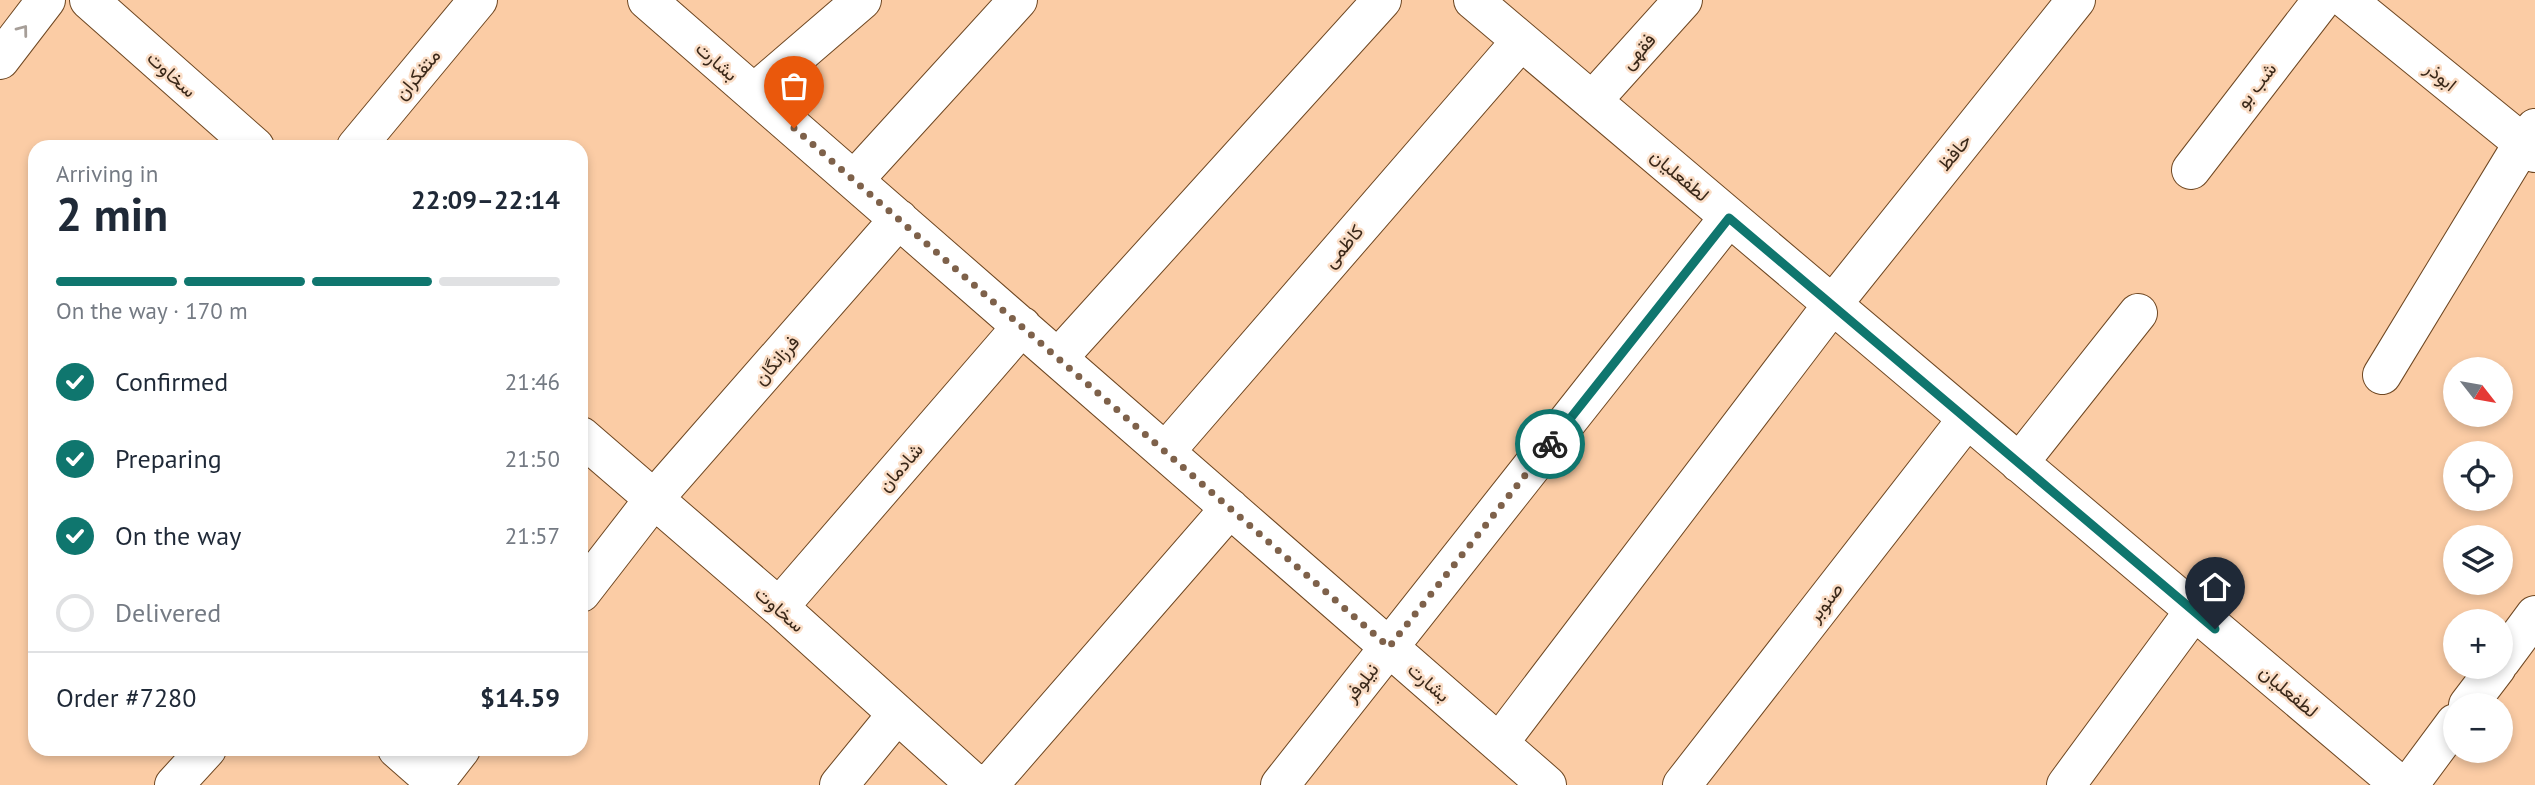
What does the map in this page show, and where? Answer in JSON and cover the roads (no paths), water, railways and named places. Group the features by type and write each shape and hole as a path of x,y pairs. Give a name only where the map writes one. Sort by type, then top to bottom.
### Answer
{"street":[{"path":"0,60 46,0"},
{"name":"سخاوت","path":"89,0 246,140"},
{"name":"متفکران","path":"362,140 478,0"},
{"path":"754,93 862,0"},
{"path":"854,180 1018,0"},
{"path":"1058,358 1382,0"},
{"name":"لطفعلیان","path":"1473,0 2400,785"},
{"name":"فقهی","path":"1592,101 1683,0"},
{"name":"حافظ","path":"1499,743 1832,305 2076,0"},
{"name":"شب بو","path":"2191,170 2322,0"},
{"name":"ابوذر","path":"2347,0 2531,141"},
{"name":"بشارت","path":"662,4 754,93 1547,785"},
{"name":"کاظمی","path":"1165,452 1521,41"},
{"path":"2382,376 2531,141"},
{"name":"نیلوفر","path":"1280,785 1729,218"},
{"name":"فرزانگان","path":"588,584 653,500 899,219"},
{"path":"2019,463 2138,313"},
{"name":"شادمان","path":"779,607 1021,326"},
{"name":"صنوبر","path":"1682,785 1967,419"},
{"name":"سخاوت","path":"588,442 779,607 976,785"},
{"path":"989,785 1230,509"},
{"path":"2066,785 2194,611"},
{"path":"2513,645 2535,615"},
{"path":"2477,693 2488,679"},
{"path":"839,785 897,714"},
{"path":"2409,785 2443,739"},
{"path":"174,785 200,756"},
{"path":"405,756 435,784 456,756"}]}
